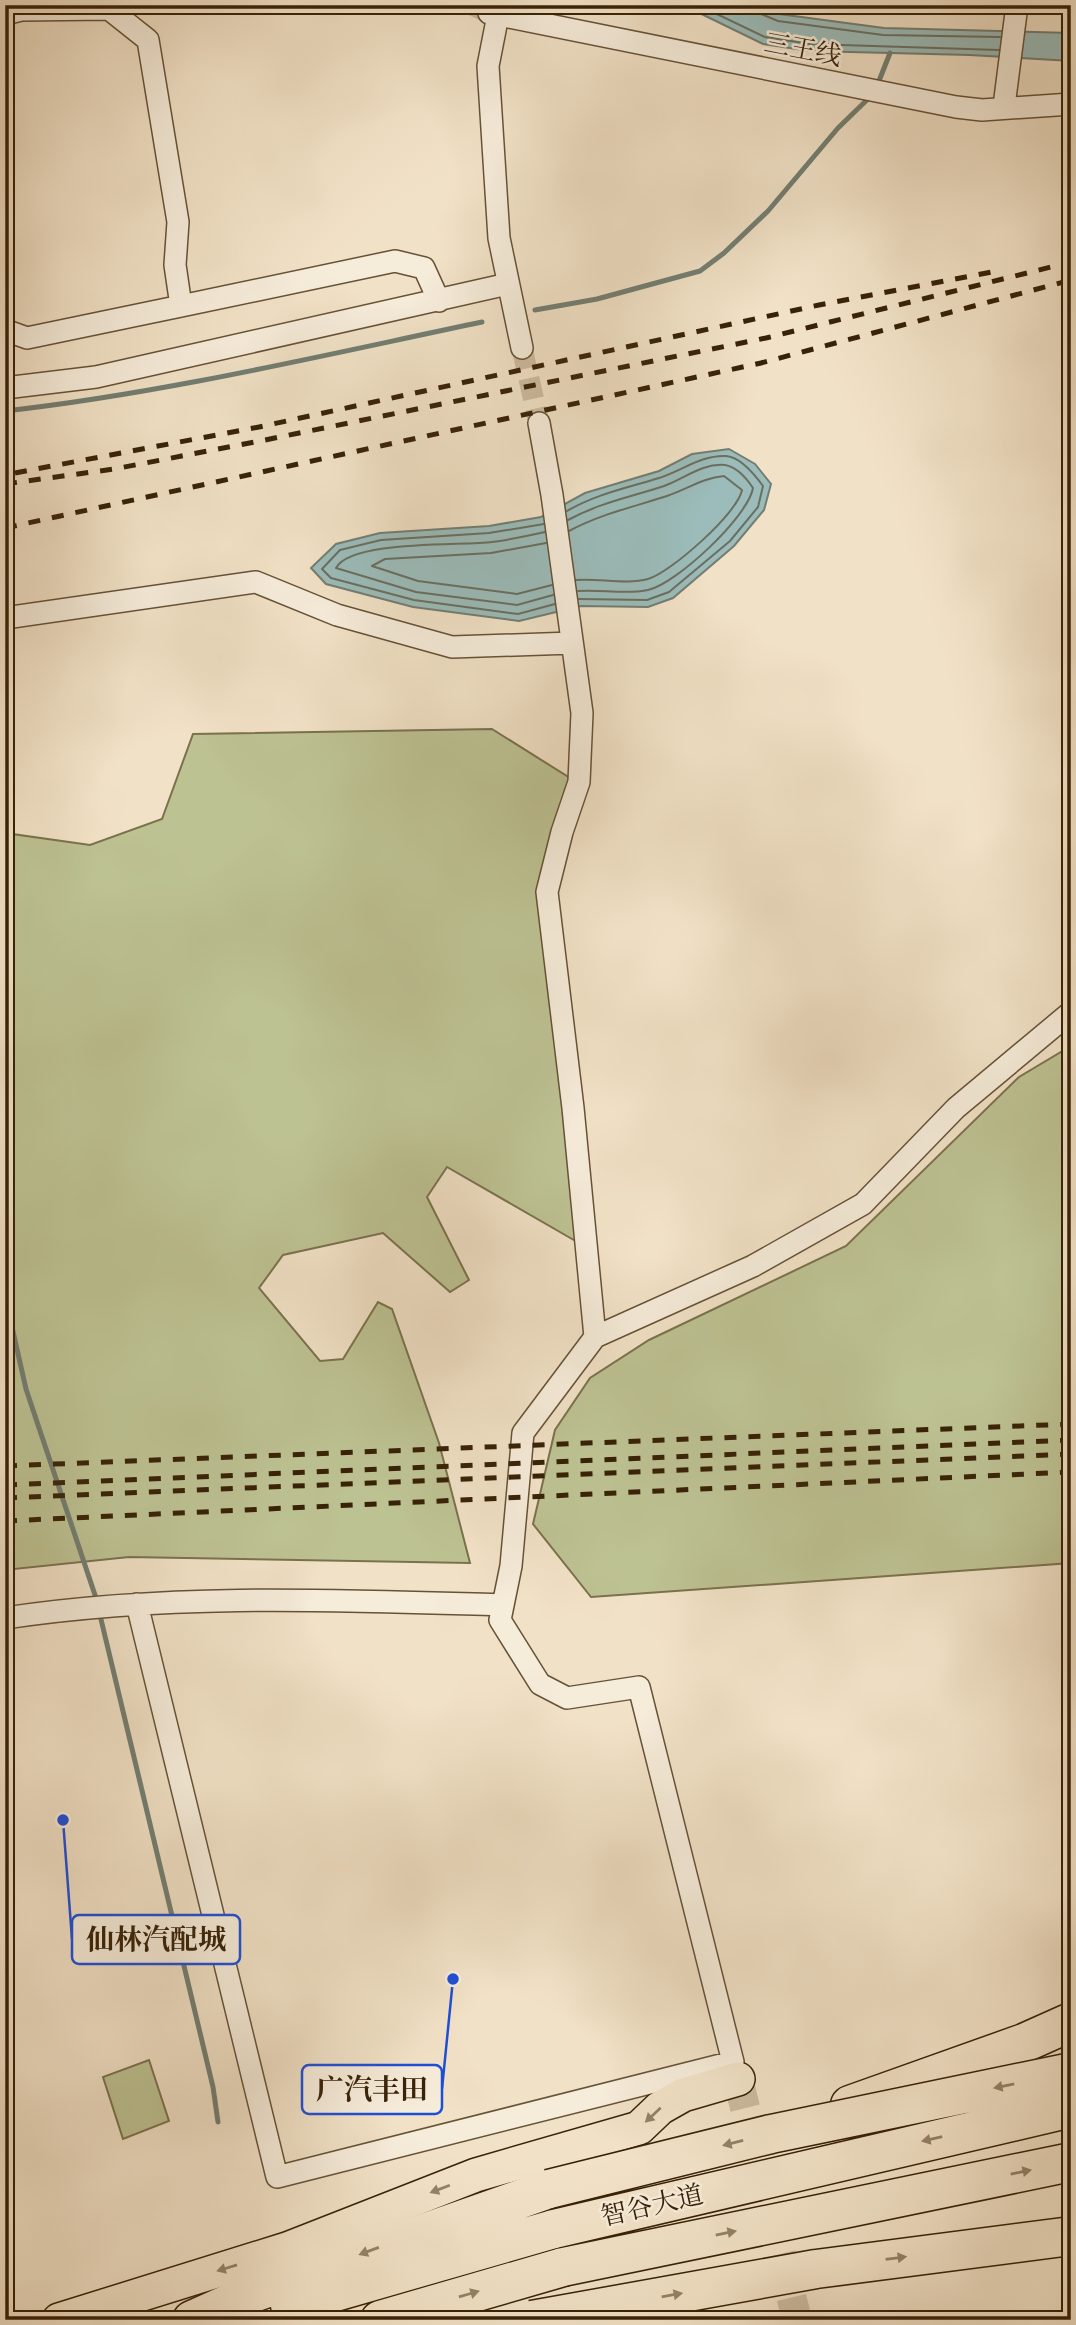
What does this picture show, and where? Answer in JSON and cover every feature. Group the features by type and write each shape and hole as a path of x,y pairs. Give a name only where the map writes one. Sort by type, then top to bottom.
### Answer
{"highway":[{"path":"771,2134 1024,2043 1071,2022"},
{"path":"191,2320 253,2293 550,2189 771,2134 1071,2072"},
{"name":"智谷大道","path":"238,2320 554,2229 1071,2108"},
{"name":"智谷大道","path":"380,2320 563,2267 1071,2162"},
{"path":"532,2320 816,2269 1071,2236"},
{"path":"971,2249 1071,2249"}],"main road":[{"path":"59,2320 287,2249 476,2175 639,2128 660,2108 736,2071"}],"street":[{"path":"1004,106 1017,5"},
{"path":"5,14 22,10 109,9 148,40 178,222 176,265 181,306"},
{"name":"三王线","path":"508,284 499,238 488,66 494,14 899,96 982,110 1004,106 1071,104"},
{"path":"5,330 27,338 395,261 424,268 439,301"},
{"path":"5,388 96,377 508,284 522,348"},
{"path":"539,423 552,495 582,713 579,782 562,832 547,892 573,1108 595,1337"},
{"path":"5,618 256,582 337,615 452,648 572,643"},
{"path":"137,1604 277,2177 736,2071 639,1687 567,1698 540,1684 500,1620 511,1566 523,1433 595,1337 753,1266 863,1204 957,1108 1071,1012"},
{"path":"5,1618 137,1604 257,1599 503,1605"}],"green space":[{"path":"492,729 570,778 538,891 579,1243 447,1167 427,1197 469,1280 450,1292 383,1233 283,1255 259,1288 320,1361 343,1359 378,1302 392,1309 439,1443 470,1563 129,1557 5,1570 5,833 90,845 162,819 193,734"},
{"path":"1066,1049 1071,1053 1071,1563 591,1597 533,1524 555,1430 590,1378 649,1340 846,1246 1019,1077"},
{"path":"149,2060 169,2121 123,2139 103,2077"}],"water":[{"path":"683,5 757,5 779,14 884,28 1071,33 1071,61 970,55 810,51 763,44"},
{"path":"729,449 755,464 771,484 764,510 734,546 673,598 648,607 581,606 519,621 413,607 326,584 311,568 336,544 380,533 489,526 541,517 585,493 659,471 692,454"}],"waterway":[{"path":"877,86 890,53"},
{"path":"535,310 597,299 700,271 724,253 768,211 838,128 872,95"},
{"path":"5,411 185,384 482,322"},
{"path":"5,1296 26,1389 97,1601"},
{"path":"99,1611 213,2087 218,2122"}],"tunnel":[{"path":"472,5 489,13"},
{"path":"522,348 539,423"},
{"path":"738,2079 797,2320"}],"railway":[{"path":"5,484 114,469 260,441 766,338 1071,262"},
{"path":"15,473 259,427 819,305 992,272"},
{"path":"5,528 761,363 1071,280"},
{"path":"5,1466 1071,1424"},
{"path":"5,1485 1071,1440"},
{"path":"5,1498 1071,1454"},
{"path":"5,1521 1071,1472"}],"place":[{"name":"仙林汽配城","path":"63,1820"},
{"name":"广汽丰田","path":"453,1979"}]}
